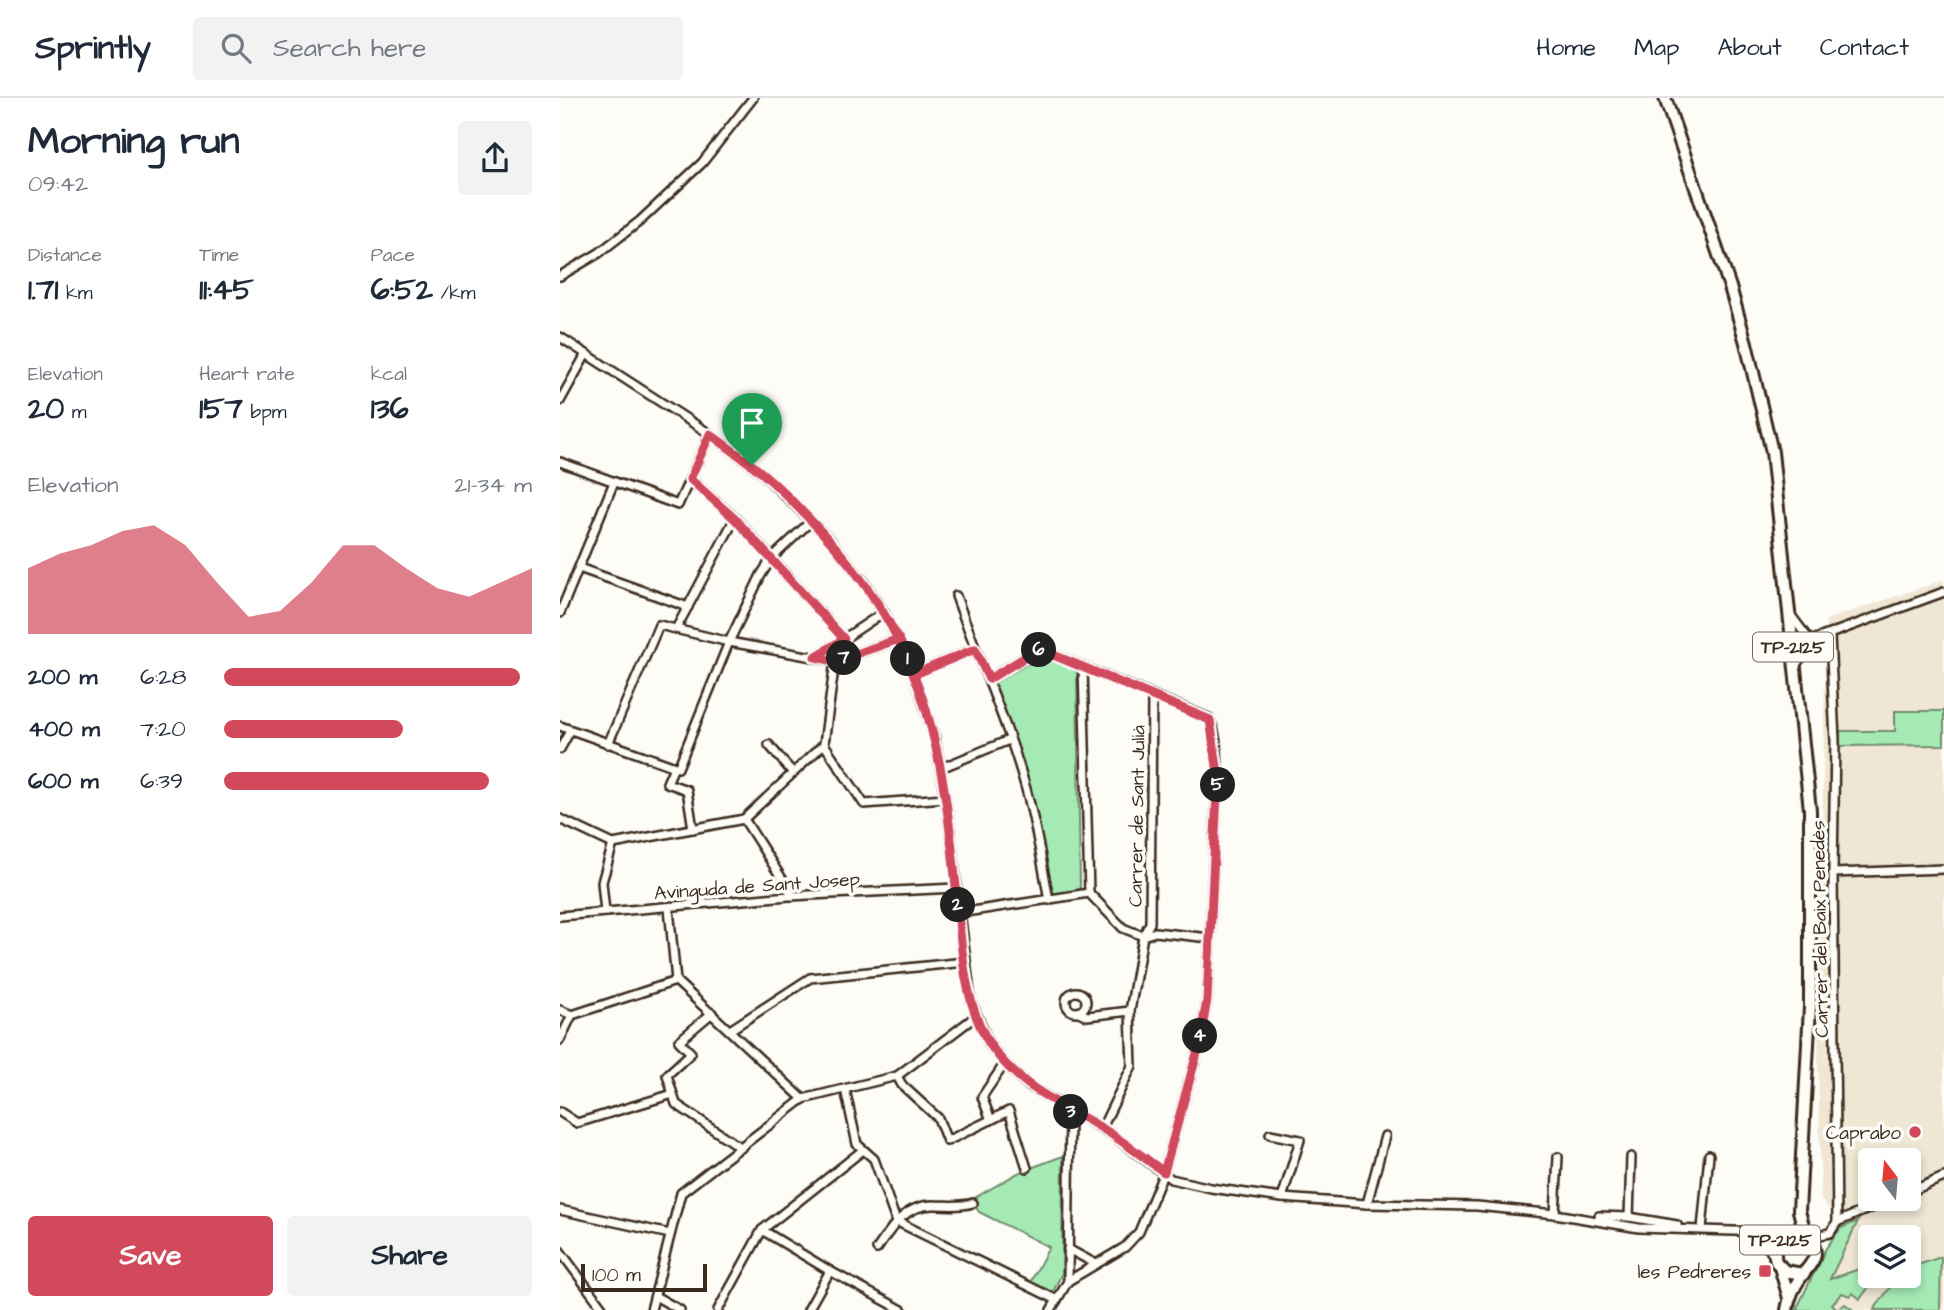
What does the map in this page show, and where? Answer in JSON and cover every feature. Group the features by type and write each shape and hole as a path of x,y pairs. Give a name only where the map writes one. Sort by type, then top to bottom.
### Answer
{"main road":[{"name":"TP-2125","path":"1665,98 1726,275 1746,343 1772,452 1794,647 1810,810 1810,1007 1799,1211 1815,1250 1815,1257 1789,1298 1787,1310"},
{"name":"TP-2125","path":"1789,1298 1777,1263 1776,1246 1786,1235 1799,1211"},
{"name":"TP-2125","path":"1786,1235 1808,1236"},
{"name":"TP-2125","path":"1777,1263 1789,1273 1803,1274"}],"street":[{"path":"560,276 599,253 640,221 702,163 753,98"},
{"path":"560,337 710,434 762,472 848,561 884,612 915,674 928,713 941,768 971,1001 989,1044 1029,1086 1102,1128 1171,1179 1182,1182 1282,1199 1476,1206 1555,1214 1629,1217 1702,1229"},
{"path":"560,401 586,354"},
{"path":"560,462 678,505 710,434"},
{"path":"690,479 735,519 844,639"},
{"path":"560,612 614,482"},
{"path":"676,629 735,519"},
{"path":"693,829 687,790 667,783 761,575 772,558 811,521"},
{"path":"579,568 688,607"},
{"path":"1794,647 1944,593"},
{"path":"956,596 989,679 1026,789 1049,900"},
{"path":"815,657 884,612"},
{"path":"1790,613 1813,641"},
{"path":"608,744 659,625 729,642 835,661 899,639"},
{"name":"Carrer del Baix Penedès","path":"1830,636 1835,741 1833,873 1837,1222"},
{"path":"1795,666 1813,641"},
{"path":"915,674 975,649"},
{"path":"989,679 1039,649 1209,718 1218,773 1207,1000 1199,1046 1164,1172 1139,1232 1125,1247 1068,1281 1051,1310"},
{"path":"560,819 613,844 744,818 824,744 835,661"},
{"path":"1083,667 1089,894 1123,928 1143,936 1155,932 1210,938"},
{"name":"Carrer de Sant Julià","path":"1102,1128 1132,1066 1130,1011 1143,936 1150,923 1152,695"},
{"path":"560,726 676,768"},
{"path":"560,750 570,731"},
{"path":"941,768 1009,740"},
{"path":"824,744 864,804 946,798"},
{"path":"769,745 793,773"},
{"path":"744,818 793,896"},
{"path":"605,912 602,882 613,844"},
{"path":"1833,873 1944,869"},
{"name":"Avinguda de Sant Josep","path":"560,916 793,896 956,888"},
{"path":"959,914 1089,894"},
{"path":"669,908 676,981 803,1099"},
{"path":"730,1030 810,978 965,962"},
{"path":"560,1040 572,1016 676,981"},
{"path":"560,1010 572,1016"},
{"path":"1083,1012 1130,1011"},
{"path":"712,1013 680,1041 691,1053 667,1074 676,1104 740,1148"},
{"path":"651,1310 681,1193 803,1099 897,1076 976,1016"},
{"path":"991,1120 982,1097 1005,1063"},
{"path":"897,1076 902,1085 938,1118 947,1141 1009,1111 1027,1168"},
{"path":"845,1089 857,1144 874,1159 896,1221 1057,1300"},
{"path":"560,1112 577,1123 673,1094"},
{"path":"1068,1281 1070,1111"},
{"path":"1270,1134 1300,1140 1282,1199"},
{"path":"1367,1204 1385,1136"},
{"path":"718,1310 762,1230 863,1150"},
{"path":"1702,1229 1709,1155"},
{"path":"1555,1214 1558,1157"},
{"path":"1629,1217 1631,1157"},
{"path":"1922,1186 1944,1177"},
{"path":"877,1249 901,1215 930,1205 962,1206 973,1203"},
{"path":"560,1210 670,1234"},
{"path":"1808,1236 1830,1233 1837,1222 1863,1211"},
{"path":"1555,1214 1639,1228 1786,1235"},
{"path":"762,1230 902,1310"},
{"path":"1741,1231 1758,1237 1768,1245 1777,1263"},
{"path":"1815,1257 1825,1233"},
{"path":"1068,1249 1096,1264"},
{"path":"560,1251 604,1310"},
{"path":"808,1310 830,1271"},
{"path":"655,1296 680,1310"}],"shaded area":[{"path":"1944,580 1944,1310 1795,1310 1842,1223 1821,1200 1818,1057 1826,620"}],"green space":[{"path":"1041,656 1073,668 1077,673 1080,888 1077,892 1053,892 1028,780 994,687 996,682"},
{"path":"1895,711 1944,711 1944,745 1840,746 1840,731 1895,731"},
{"path":"1063,1156 1062,1273 1053,1292 1030,1283 1049,1247 979,1212 971,1200 1020,1172"},
{"path":"1858,1221 1830,1279 1858,1269 1858,1288 1868,1288 1860,1299 1853,1293 1850,1296 1842,1293 1832,1304 1838,1310 1796,1310 1826,1248 1841,1228"},
{"path":"1941,1257 1940,1310 1874,1310 1890,1288 1921,1288 1921,1264"},
{"path":"1845,1304 1853,1310 1838,1310"}],"place":[{"name":"Caprabo","path":"1915,1132"},
{"name":"les Pedreres","path":"1765,1271"}],"route":[{"path":"752,465 710,434 690,479 735,519 844,639 815,657 835,661 899,639 913,670 915,674 975,649 989,679 1039,649 1209,718 1218,773 1207,1000 1199,1046 1164,1172 1108,1132 1018,1078 989,1044 971,1001 940,759 915,674 899,639 884,612 848,561 779,488 752,465"}]}
